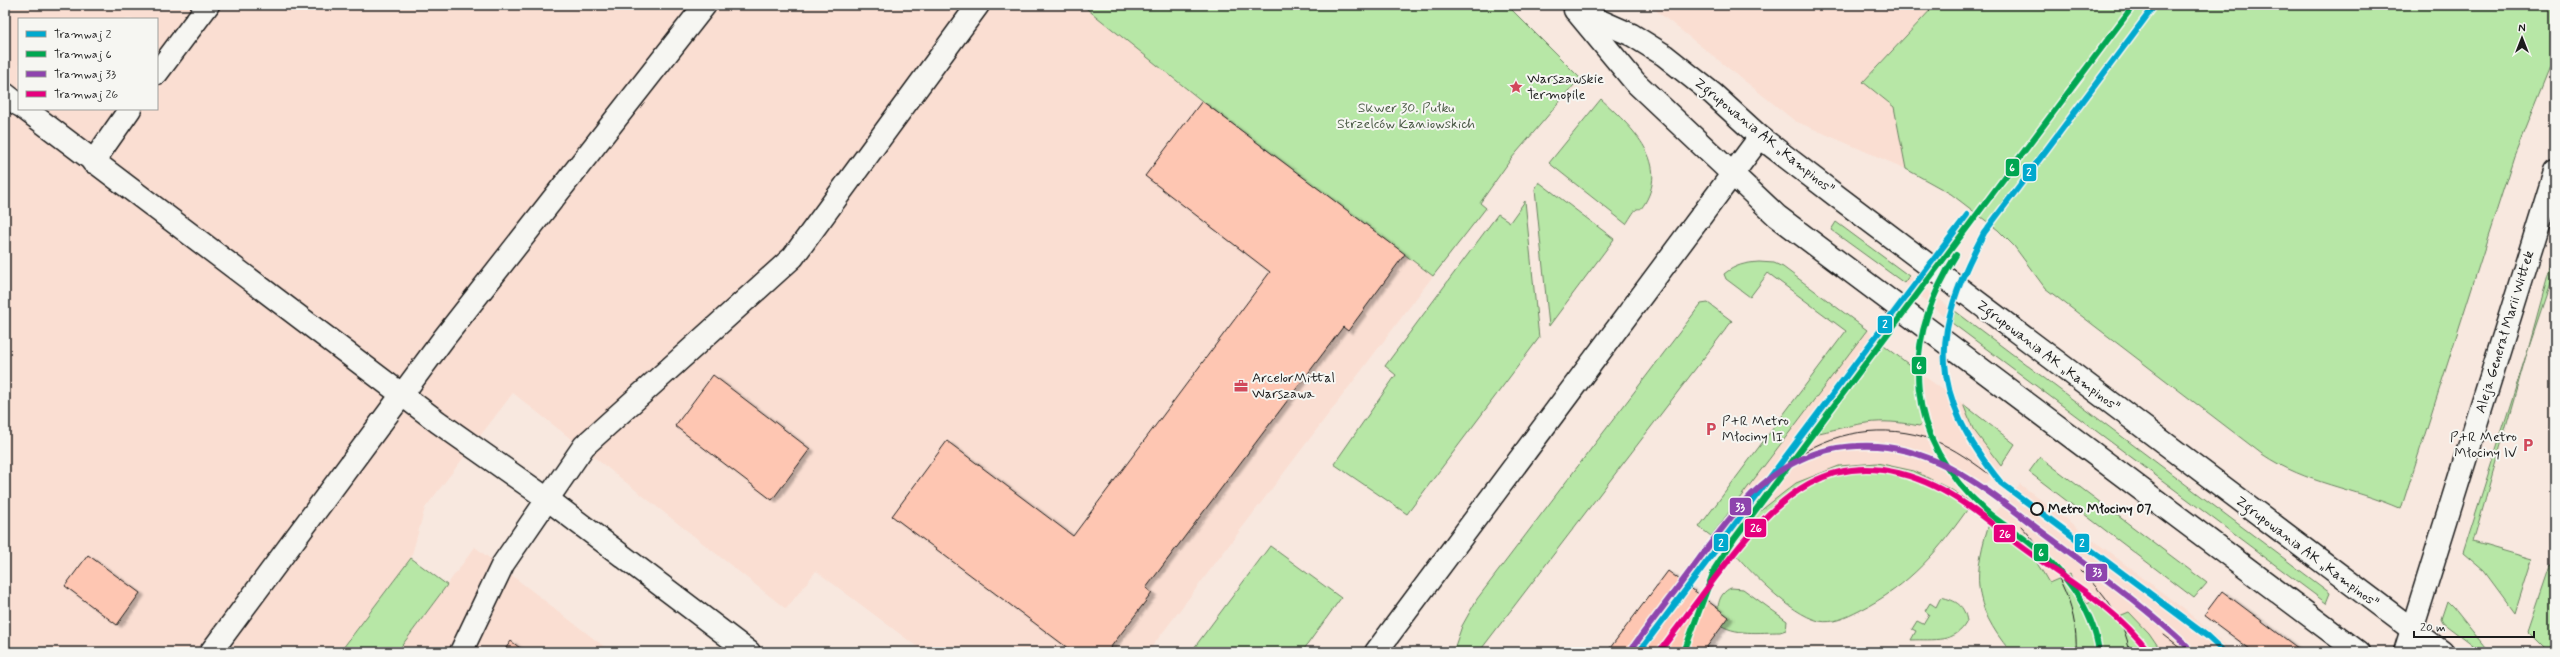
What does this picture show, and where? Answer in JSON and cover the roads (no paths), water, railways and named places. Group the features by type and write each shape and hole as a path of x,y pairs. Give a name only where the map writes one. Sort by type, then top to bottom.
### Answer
{"street":[{"path":"158,72 208,5"},
{"path":"210,652 444,338 705,5"},
{"path":"461,652 503,564 546,498 584,446 793,257 978,5"},
{"name":"Zgrupowania AK „Kampinos”","path":"1572,8 1632,35 1664,55 1713,94 1760,137 2411,631 2442,652"},
{"name":"Zgrupowania AK „Kampinos”","path":"1572,8 1635,82 1777,216 2358,652"},
{"path":"5,94 18,104"},
{"path":"26,110 93,162 403,395 546,498 749,652"},
{"path":"93,162 129,110"},
{"path":"1376,652 1760,137"},
{"name":"Aleja Generał Marii Wittek","path":"2405,652 2555,172"}],"tram line":[{"name":"2","path":"2155,5 1984,233 1966,269 1954,302 1946,332 1945,362 1949,391 1960,420 1977,450 2001,483 2207,636 2224,652"},
{"name":"6","path":"1684,652 1715,568 1734,539 2130,10"},
{"name":"2","path":"1639,652 1967,215"},
{"name":"6","path":"1956,255 1938,289 1925,322 1919,356 1919,388 1925,421 1938,452 1958,482 1985,510 2040,552 2064,576 2083,604 2090,619 2096,635 2099,652"},
{"path":"1753,500 1791,460 1831,439 1849,434 1868,432 1887,431 1905,433 1940,443 1964,456 2001,483"},
{"name":"33","path":"1633,647 1727,522 1758,488 1783,469 1809,456 1828,450 1857,446 1886,447 1913,452 1938,462 1962,475 2008,506 2105,578 2187,646"},
{"name":"26","path":"1659,652 1740,546 1762,521 1785,500 1810,484 1836,473 1866,469 1898,473 1934,486 1956,498 2086,592 2120,620 2149,652"},
{"path":"2021,526 2044,553 2062,584 2073,617 2076,634 2076,652"},
{"path":"2080,570 2097,588 2118,617 2130,652"},
{"path":"2163,635 2185,652"}],"place":[{"name":"Warszawskie Termopile","path":"1516,87"},
{"name":"ArcelorMittal Warszawa","path":"1241,386"},
{"name":"P+R Metro Młociny II","path":"1711,429"},
{"name":"P+R Metro Młociny IV","path":"2528,445"},
{"name":"Metro Młociny 07","path":"2037,509"}],"park label":[{"name":"Skwer 30. Pułku Strzelców Kaniowskich","path":"1406,116"}]}
